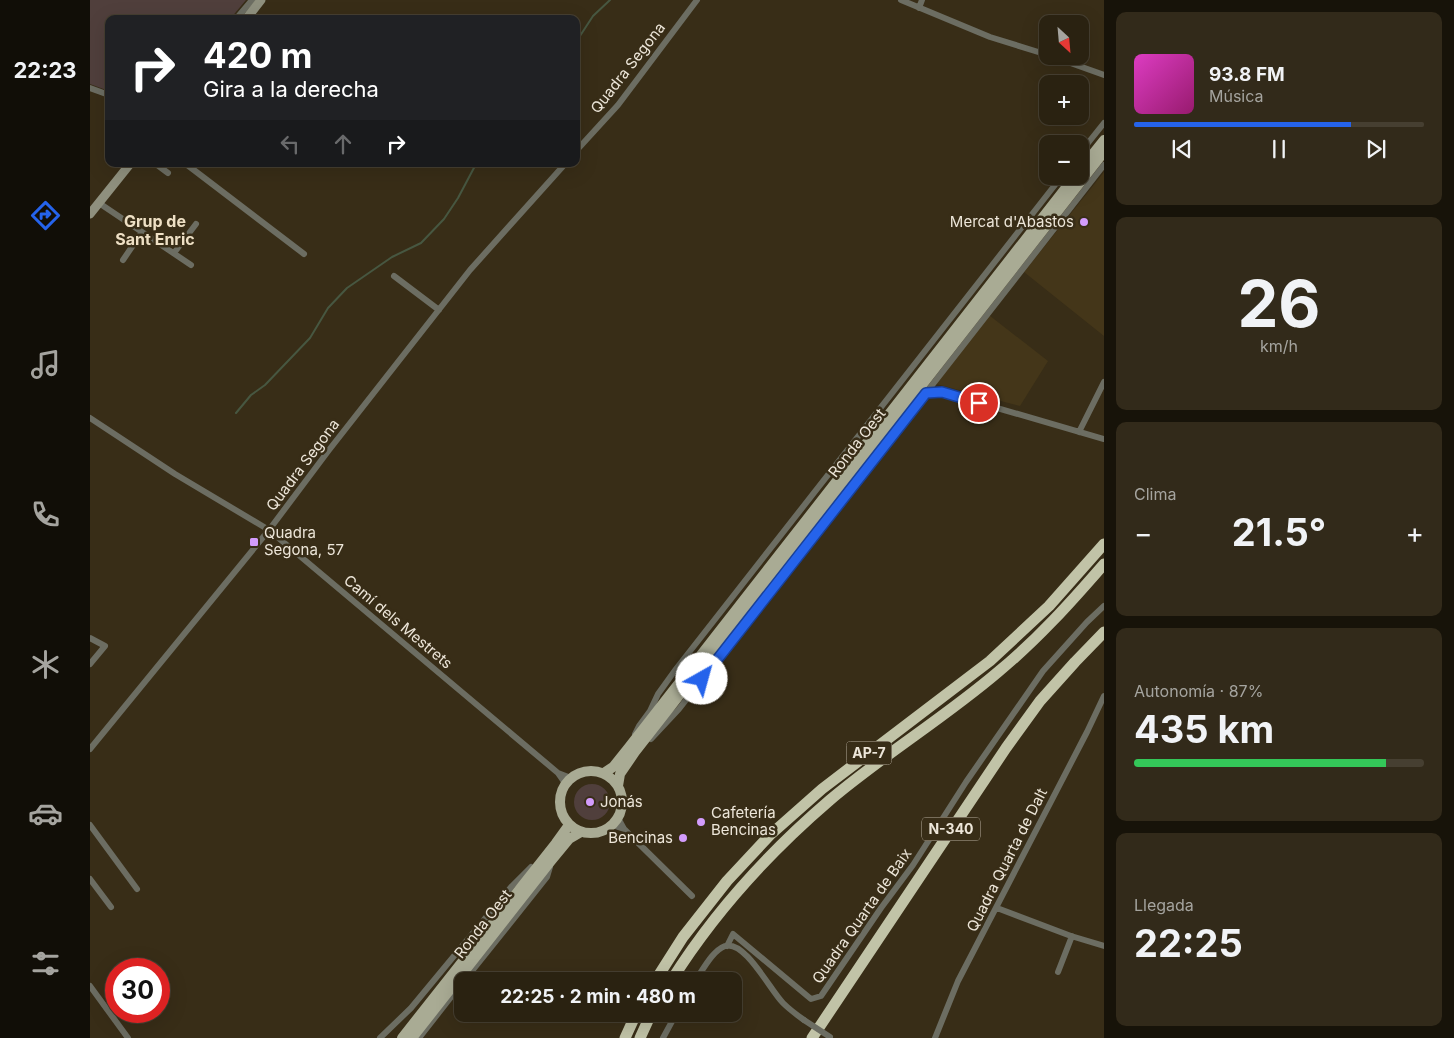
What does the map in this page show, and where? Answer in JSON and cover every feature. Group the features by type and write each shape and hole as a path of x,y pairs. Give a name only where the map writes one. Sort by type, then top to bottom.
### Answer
{"highway":[{"name":"AP-7","path":"661,972 683,938 727,881 770,836 822,789 990,661 1049,606 1104,544"},
{"name":"AP-7","path":"677,972 693,946 731,898 778,846 831,799 998,672 1059,615 1104,564"},
{"name":"N-340","path":"812,1038 1006,748 1040,701 1074,662 1104,632"},
{"path":"625,1038 632,1022"},
{"path":"640,1038 647,1022"}],"main road":[{"path":"1089,159 1104,140"},
{"name":"Ronda Oest","path":"604,773 632,750 1104,152"},
{"name":"Ronda Oest","path":"618,786 620,774 632,750 1068,185"},
{"path":"596,771 604,773 618,786 622,804 615,822 598,832 581,832 569,825 562,815 559,806 560,796 568,781 582,772 596,771"},
{"name":"Ronda Oest","path":"412,1038 549,858 569,825"},
{"name":"Ronda Oest","path":"402,1038 549,858 569,839 581,832"}],"street":[{"path":"239,15 252,0"},
{"path":"249,15 261,0"},
{"name":"Quadra Segona","path":"580,147 618,105 697,0"},
{"path":"901,0 990,37 1039,52"},
{"path":"919,8 922,0"},
{"path":"1076,65 1104,75"},
{"path":"90,88 105,93"},
{"path":"1089,142 1104,123"},
{"name":"Ronda Oest","path":"632,750 653,737 679,709 1104,165"},
{"path":"90,214 128,167"},
{"path":"160,167 168,173"},
{"path":"190,167 304,254"},
{"name":"Quadra Segona","path":"90,749 269,530 470,270 562,167"},
{"name":"Ronda Oest","path":"632,750 638,726 650,711 658,694 672,675 1055,185"},
{"path":"99,203 191,264"},
{"path":"174,253 196,224"},
{"path":"123,260 142,232"},
{"path":"394,276 439,310"},
{"path":"938,377 942,392"},
{"path":"1079,432 1104,382"},
{"path":"926,393 942,392 1104,439"},
{"name":"Camí dels Mestrets","path":"90,418 176,474 269,530 568,781"},
{"name":"Quadra Quarta de Baix","path":"727,946 733,934 811,999 821,996 913,865 966,782 1043,671 1104,606"},
{"path":"90,638 105,646 90,664"},
{"name":"Quadra Quarta de Dalt","path":"935,1038 958,982 1101,707 1104,696"},
{"path":"615,822 692,896"},
{"path":"90,825 137,889"},
{"path":"471,972 547,877 549,858"},
{"name":"Ronda Oest","path":"380,1038 411,1008 512,886 534,864 549,858"},
{"path":"90,879 111,907"},
{"path":"997,908 1104,946"},
{"path":"1058,972 1072,936"},
{"path":"702,972 714,955 727,946 736,946 747,955 782,1003 831,1038"},
{"path":"90,986 128,1038"},
{"path":"419,1038 454,993"},
{"path":"663,1038 672,1022"}],"shaded area":[{"path":"90,0 246,0 233,15 105,15 105,90 90,84"},
{"name":"Mercat d'Abastos","path":"1104,172 1104,336 1024,272"},
{"path":"985,312 1048,361 1020,406 936,384"},
{"path":"592,784 599,785 605,789 609,795 609,809 605,815 599,819 592,820 585,819 579,815 575,809 574,802 575,795 579,789 585,785"}],"waterway":[{"path":"580,36 593,16 610,0"},
{"path":"236,413 251,395 265,385 310,338 328,308 347,288 392,257 421,243 444,219 474,167"}],"place":[{"name":"Mercat d'Abastos","path":"1084,222"},
{"name":"Quadra Segona, 57","path":"254,542"},
{"name":"Jonás","path":"590,802"},
{"name":"Cafetería Bencinas","path":"701,822"},
{"name":"Bencinas","path":"683,838"}],"district":[{"name":"Grup de Sant Enric","path":"155,230"}],"route":[{"path":"702,679 926,393 932,391 942,392 979,403"}]}
